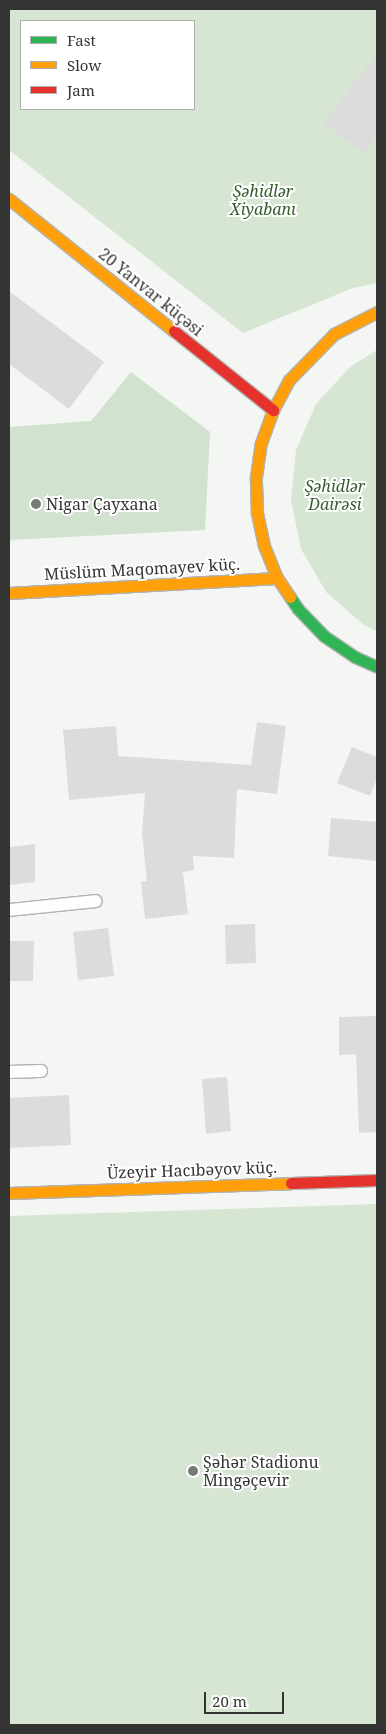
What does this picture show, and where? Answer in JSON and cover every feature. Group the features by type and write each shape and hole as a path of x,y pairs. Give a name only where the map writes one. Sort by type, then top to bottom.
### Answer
{"main road":[{"name":"20 Yanvar küçəsi","path":"9,199 273,410"},
{"path":"377,312 334,334 289,380 273,410 261,443 256,477 257,512 264,546 277,578 298,609 324,636 355,657 377,667"},
{"name":"Müslüm Maqomayev küç.","path":"9,593 277,578"},
{"name":"Üzeyir Hacıbəyov küç.","path":"9,1193 377,1180"}],"lane":[{"path":"9,910 96,901"},
{"path":"9,1072 41,1071"}],"green space":[{"name":"Şəhidlər Xiyabanı","path":"9,9 377,9 377,283 353,288 243,333 9,150"},
{"name":"Şəhidlər Dairəsi","path":"377,350 377,631 364,625 326,592 301,549 291,500 296,450 316,404 350,367"},
{"path":"131,372 210,432 205,530 9,540 9,427 91,421"},
{"name":"Şəhər Stadionu Mingəçevir","path":"377,1204 377,1725 9,1725 9,1216"}],"building":[{"path":"377,53 377,134 363,153 324,123"},
{"path":"9,291 104,362 69,409 9,364"},
{"path":"257,722 286,726 277,794 237,789 234,858 193,856 194,870 183,872 188,914 145,919 141,882 147,881 142,833 145,793 69,800 63,730 116,726 118,756 251,765"},
{"path":"352,747 377,757 377,778 370,796 337,783"},
{"path":"331,818 377,822 377,861 328,856"},
{"path":"35,844 35,882 9,885 9,847"},
{"path":"255,924 256,963 226,964 225,925"},
{"path":"108,928 114,976 78,980 73,932"},
{"path":"9,941 34,941 33,981 9,981"},
{"path":"377,1016 377,1132 359,1133 356,1054 339,1055 339,1017"},
{"path":"227,1077 231,1131 206,1134 202,1079"},
{"path":"69,1095 71,1145 9,1148 9,1098"}],"traffic: fast":[{"path":"290,597 298,609 324,636 355,657 377,667"}],"traffic: slow":[{"path":"9,199 174,331"},
{"path":"290,597 277,578 264,546 257,512 256,477 261,443 273,410 289,380 334,334 377,312"},
{"path":"9,593 277,578"},
{"path":"9,1193 291,1183"}],"traffic: jam":[{"path":"174,331 273,410"},
{"path":"291,1183 377,1180"}],"place":[{"name":"Nigar Çayxana","path":"36,504"},
{"name":"Şəhər Stadionu Mingəçevir","path":"193,1471"}]}
